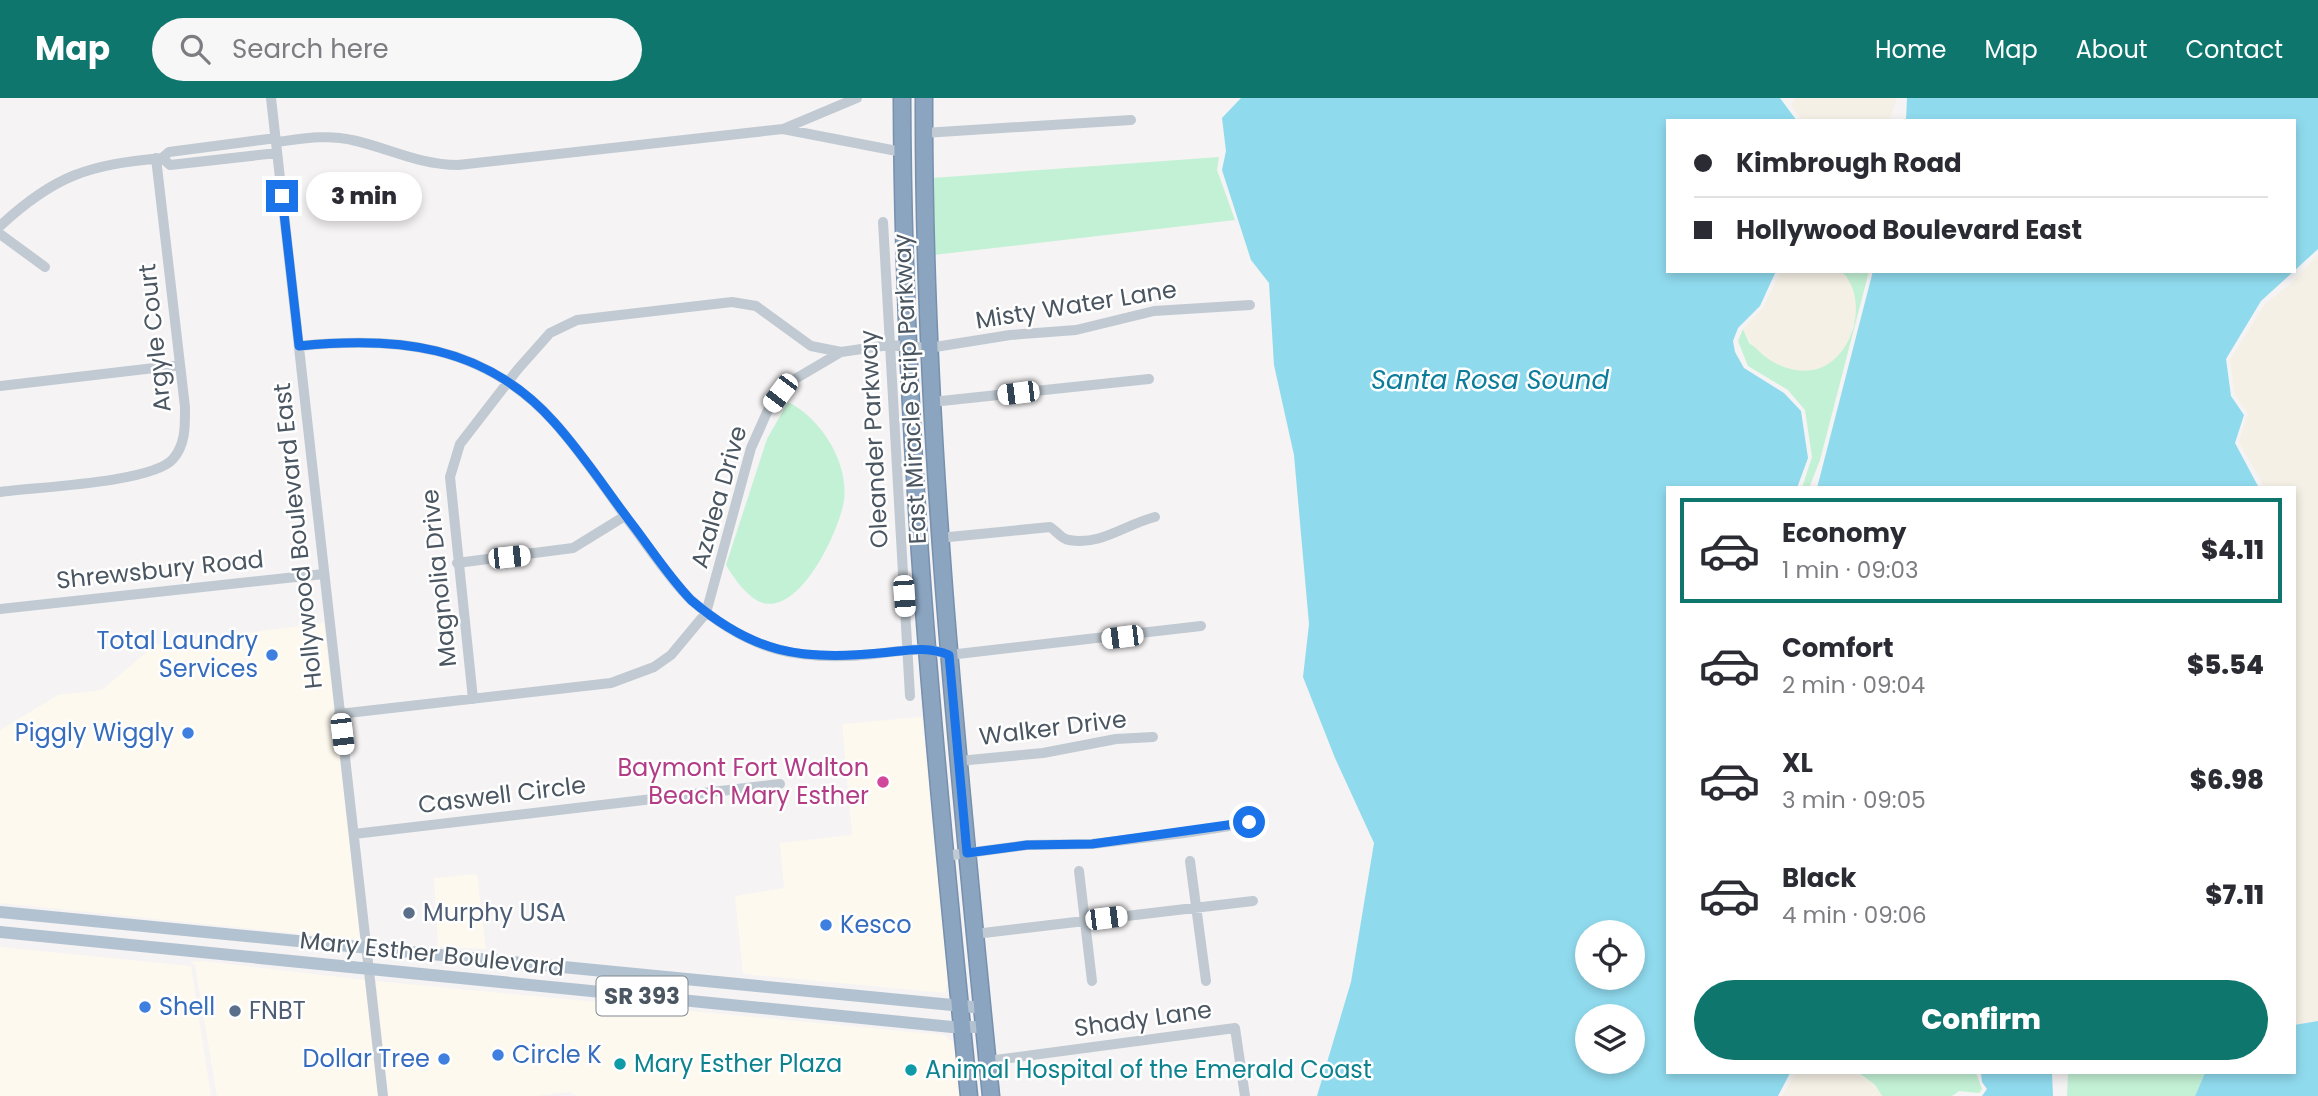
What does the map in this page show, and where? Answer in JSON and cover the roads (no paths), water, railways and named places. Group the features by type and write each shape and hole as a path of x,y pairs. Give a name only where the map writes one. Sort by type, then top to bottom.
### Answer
{"highway":[{"name":"East Miracle Strip Parkway","path":"902,98 907,346 926,649 969,1096"},
{"name":"East Miracle Strip Parkway","path":"924,98 929,348 939,538 991,1096"}],"main road":[{"name":"Mary Esther Boulevard","path":"0,912 983,1008"},
{"name":"Mary Esther Boulevard","path":"0,932 962,1028 985,1027"}],"street":[{"name":"Hollywood Boulevard East","path":"271,98 383,1096"},
{"path":"0,226 36,194 62,178 96,167 159,158 170,165 318,137 344,138 408,159 458,165 783,129 857,98"},
{"path":"924,133 1131,120"},
{"path":"783,129 902,152"},
{"name":"Argyle Court","path":"0,492 133,476 162,468 179,450 183,438 185,407 159,158"},
{"name":"Oleander Parkway","path":"883,222 910,696"},
{"path":"0,234 45,267"},
{"name":"Magnolia Drive","path":"473,699 450,477 460,444 541,341 560,326 577,320 716,303 756,306 811,346 841,352"},
{"name":"Misty Water Lane","path":"907,346 929,348 1010,335 1076,330 1154,311 1250,305"},
{"path":"299,346 370,340 415,345 458,357 507,383 555,422 682,591 706,613 754,643 795,655 827,658 926,649 949,655 1201,626"},
{"name":"Azalea Drive","path":"339,714 611,683 631,678 671,655 706,613 751,448 768,410 794,379 841,352 890,345 907,346"},
{"path":"0,386 180,365"},
{"path":"932,402 1149,379"},
{"path":"457,563 573,548 625,516"},
{"path":"939,538 1051,527 1067,540 1106,537 1120,533 1135,522 1155,517"},
{"name":"Shrewsbury Road","path":"0,609 324,573"},
{"name":"Walker Drive","path":"959,761 1043,753 1115,739 1153,737"},
{"name":"Caswell Circle","path":"354,834 780,784"},
{"path":"945,856 1184,833 1242,824 1255,818"},
{"path":"1191,861 1206,981"},
{"path":"1079,871 1092,981"},
{"path":"975,934 1253,901"},
{"name":"Shady Lane","path":"988,1061 1235,1028 1245,1096"}],"water":[{"name":"Santa Rosa Sound","path":"1241,98 1780,98 1796,119 1666,119 1666,273 1775,273 1760,306 1738,328 1733,341 1735,352 1744,368 1784,393 1801,411 1808,458 1798,486 1666,486 1666,1074 1789,1074 1778,1096 1317,1096 1351,982 1374,843 1335,758 1303,677 1309,624 1294,455 1274,365 1269,283 1251,260 1222,170 1226,151 1222,118"},
{"path":"1907,98 2318,98 2318,249 2296,269 2296,119 1906,119"},
{"path":"1872,273 2292,273 2261,301 2226,359 2231,396 2244,415 2235,443 2258,486 1818,486"},
{"path":"2318,1021 2318,1096 2195,1096 2205,1074 2296,1074 2296,1025"},
{"path":"1981,1074 2052,1074 2053,1096 1982,1096 1987,1089"}],"place":[{"name":"Total Laundry Services","path":"272,655"},
{"name":"Piggly Wiggly","path":"188,733"},
{"name":"Baymont Fort Walton Beach Mary Esther","path":"883,782"},
{"name":"Murphy USA","path":"409,913"},
{"name":"Kesco","path":"826,925"},
{"name":"Shell","path":"145,1007"},
{"name":"FNBT","path":"235,1011"},
{"name":"Circle K","path":"498,1055"},
{"name":"Dollar Tree","path":"444,1059"},
{"name":"Mary Esther Plaza","path":"620,1064"},
{"name":"Animal Hospital of the Emerald Coast","path":"911,1070"}]}
